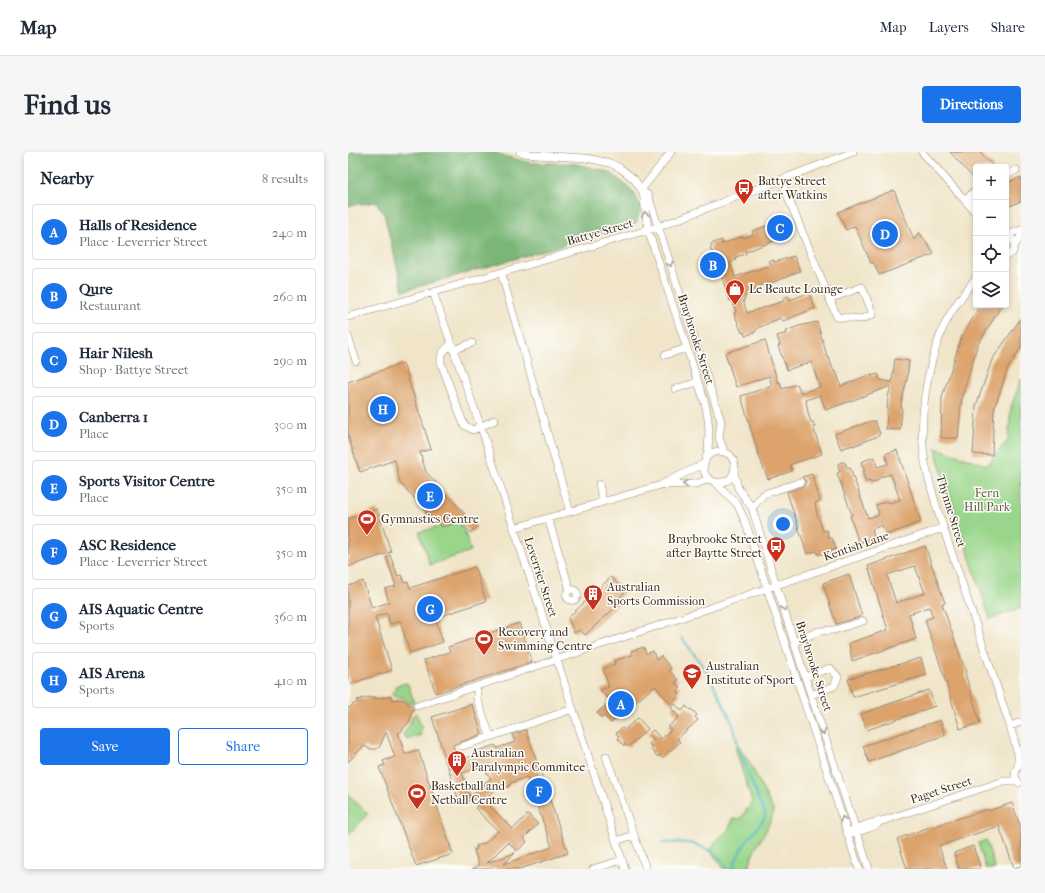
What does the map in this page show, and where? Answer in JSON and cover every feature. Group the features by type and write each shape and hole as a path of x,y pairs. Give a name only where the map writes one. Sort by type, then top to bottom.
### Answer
{"street":[{"name":"Braybrooke Street","path":"520,152 534,155 586,158 610,163 620,168 634,179 642,191 648,195 721,421 719,438 724,451"},
{"path":"642,191 671,152"},
{"name":"Battye Street","path":"348,317 658,227 853,152"},
{"path":"922,152 973,210"},
{"path":"1009,174 1016,170"},
{"path":"781,180 829,299 837,317 862,320 873,314 862,287 829,299"},
{"name":"Braybrooke Street","path":"642,191 648,230 709,419 706,457"},
{"path":"966,202 973,193"},
{"path":"966,202 973,198"},
{"path":"1009,234 1021,230"},
{"path":"1008,236 1012,239 1015,245"},
{"path":"1009,254 1012,253 1021,236"},
{"path":"501,272 570,512"},
{"name":"Thynne Street","path":"973,282 955,308 944,328 930,370 922,430 926,467 943,528 1020,755 1015,778 1019,783"},
{"name":"Leverrier Street","path":"433,292 481,427 625,869"},
{"path":"348,336 356,361"},
{"path":"472,343 446,348 440,358 441,362 464,425 473,430 495,420"},
{"path":"665,355 687,348"},
{"path":"675,389 698,382"},
{"path":"705,403 714,400"},
{"path":"661,485 726,481 734,473 735,465 733,458 724,451 712,452 706,457 703,464 704,473 712,481"},
{"path":"514,528 661,485 703,464"},
{"name":"Braybrooke Street","path":"734,473 738,488 752,508 777,584 805,678 869,869"},
{"name":"Braybrooke Street","path":"712,481 737,504 745,521 859,869"},
{"path":"752,508 764,494 801,482"},
{"path":"599,484 603,502"},
{"path":"548,518 570,590"},
{"name":"Kentish Lane","path":"417,706 943,528"},
{"path":"794,642 819,631 834,630 862,621"},
{"path":"805,678 830,668 838,677 834,686 811,695"},
{"path":"477,686 477,699 489,733 493,736"},
{"path":"463,746 573,709"},
{"path":"1010,726 1021,722"},
{"path":"606,756 646,869"},
{"name":"Paget Street","path":"1004,781 1018,767"},
{"name":"Paget Street","path":"847,833 870,828 885,820 1004,781 1019,783"},
{"path":"616,840 634,835"},
{"path":"593,869 622,860"}],"green space":[{"path":"348,152 497,152 501,155 532,163 572,163 610,172 633,191 641,207 637,222 633,225 403,291 384,214 376,202 348,206"},
{"name":"Fern Hill Park","path":"1021,379 1021,608 990,619 938,460 936,448 987,465 1008,440 1011,407"},
{"path":"458,522 464,530 471,551 430,565 419,532"},
{"path":"406,683 408,684 414,702 411,704 402,697 394,697 392,692 396,689 395,686"},
{"path":"417,713 422,729 420,732 421,735 407,740 403,734 410,724 413,715"},
{"path":"738,745 750,763 774,812 766,831 755,849 748,869 723,869 722,865 710,851 718,838 727,832 733,819 741,818 752,802 735,747"},
{"path":"348,794 368,814 348,835"},
{"path":"986,840 995,869 986,869 978,843"}],"building":[{"path":"950,152 980,152 991,164 973,164 973,178"},
{"path":"1021,177 1021,201 1009,207 1009,200 1009,182"},
{"path":"894,190 914,240 919,232 934,254 879,275 874,263 871,263 855,226 846,230 838,212"},
{"path":"780,221 787,236 745,252 746,254 735,257 736,260 730,263 735,277 771,265 769,261 774,260 775,262 794,256 800,271 769,284 759,286 759,289 749,292 750,294 744,297 745,299 743,300 747,313 784,301 783,298 788,296 789,300 809,293 815,308 783,321 781,318 771,322 758,328 755,332 745,336 744,332 742,333 734,313 736,312 732,300 730,301 720,272 714,275 708,259 714,256 710,248 712,247 711,244 721,240 722,244 743,236 744,238 753,234 752,231"},
{"path":"979,308 1000,308 977,346 962,396 958,438 941,438 942,397 962,336"},
{"path":"1021,318 1021,348 1008,368 994,409 992,455 973,454 976,406 992,360"},
{"path":"817,322 827,356 834,372 836,371 841,386 871,374 871,376 878,374 880,380 892,382 895,359 909,361 907,379 901,404 900,430 886,429 888,397 891,386 826,410 820,395 806,400 808,413 811,422 813,422 815,427 813,427 822,454 792,464 790,465 792,471 768,479 759,456 741,396 772,386 769,376 736,387 725,353 765,340 778,383 780,382 782,389 797,384 801,393 820,387 811,362 787,370 778,346 780,345 777,336 787,333 786,331 799,326"},
{"path":"403,363 431,449 420,452 426,472 477,527 471,533 461,522 442,527 431,516 427,517 424,508 400,483 395,460 360,472 348,436 348,382"},
{"path":"871,421 875,421 880,434 878,436 841,449 835,434"},
{"path":"897,450 921,522 886,535 882,525 872,529 874,538 859,543 850,516 852,515 837,473 840,472 838,464 844,462 847,469 850,468 868,518 879,515 876,505 888,501 889,503 900,500 891,474 881,477 878,479 879,480 871,483 870,481 866,482 862,471 865,471 861,462 874,457 877,467 888,464 885,454"},
{"path":"812,474 820,501 815,503 817,514 823,531 827,530 829,538 832,538 836,549 818,555 817,551 807,554 787,492 804,486 806,481 802,477"},
{"name":"Gymnastics Centre","path":"377,509 391,552 348,567 348,519"},
{"path":"925,546 945,603 942,604 966,672 965,673 980,723 960,729 925,620 933,617 929,607 909,614 916,639 852,661 849,643 888,630 868,566","holes":["915,566 925,593 896,603 887,575"]},
{"path":"390,555 398,576 402,575 405,583 408,582 410,588 475,567 486,601 435,618 443,642 410,653 400,621 390,624 387,613 375,617 392,670 350,684 348,676 348,586 363,581 372,608 389,602 385,589 396,586 386,557"},
{"path":"849,574 862,616 836,624 823,583"},
{"name":"Australian Sports Commission","path":"611,577 625,592 616,601 619,604 585,635 580,630 574,633 568,618"},
{"name":"Recovery and Swimming Centre","path":"519,623 532,662 436,693 424,660 450,652 448,647"},
{"path":"644,647 646,654 653,651 656,660 661,656 671,668 669,670 678,680 675,683 681,688 677,691 680,695 671,704 655,686 611,723 604,716 602,718 597,713 611,701 600,690 609,687 603,669 615,664 614,661 632,655 631,651"},
{"path":"921,658 926,675 853,697 848,679"},
{"path":"929,690 935,706 867,730 861,714"},
{"name":"Basketball and Netball Centre","path":"391,696 392,700 401,699 407,702 414,710 411,712 409,722 402,729 402,731 398,733 405,754 418,750 453,854 416,866 379,767 385,765 383,761 395,757 386,732 380,746 377,749 370,749 364,746 348,762 348,708 358,702 357,700 369,697 375,697 376,699"},
{"path":"472,704 482,734 453,745 458,761 476,755 475,752 495,745 497,748 515,742 512,735 526,730 568,853 520,869 472,869 479,866 474,850 477,849 476,846 485,843 498,831 475,808 483,799 513,829 528,814 538,824 524,838 527,842 517,851 508,842 487,863 515,853 504,864 552,847 527,777 511,783 507,788 499,786 491,794 460,804 432,717","holes":["482,767 491,778 470,797 462,773"]},
{"path":"675,704 682,711 686,706 690,710 691,709 697,715 695,717 698,720 677,739 680,742 662,758 660,755 658,757 651,750 653,748 649,744 654,740 648,734 653,730 661,739 671,730 668,727 679,717 671,708"},
{"path":"638,718 648,729 628,747 625,744 624,746 617,738 619,737 616,733 622,728 624,730"},
{"path":"940,720 945,735 869,762 863,746"},
{"path":"1012,803 1021,828 1021,866 1014,868 999,826 939,846 947,869 907,869 897,839 932,826"},
{"path":"973,846 981,869 959,869 954,853"}],"waterway":[{"path":"682,638 707,672 724,705 733,725 739,749 765,813 764,819 738,855 733,869"},
{"path":"661,843 688,843 700,846 718,857 728,869"}],"place":[{"name":"Battye Street after Watkins","path":"744,205"},
{"name":"Hair Nilesh","path":"780,228"},
{"name":"Canberra 1","path":"885,234"},
{"name":"Qure","path":"713,265"},
{"name":"Le Beaute Lounge","path":"735,306"},
{"name":"AIS Arena","path":"383,409"},
{"name":"Sports Visitor Centre","path":"430,496"},
{"name":"Gymnastics Centre","path":"367,536"},
{"name":"Braybrooke Street after Baytte Street","path":"776,563"},
{"name":"AIS Aquatic Centre","path":"430,609"},
{"name":"Australian Sports Commission","path":"593,611"},
{"name":"Recovery and Swimming Centre","path":"484,656"},
{"name":"Australian Institute of Sport","path":"692,690"},
{"name":"Halls of Residence","path":"621,704"},
{"name":"Australian Paralympic Commitee","path":"457,777"},
{"name":"ASC Residence","path":"539,791"},
{"name":"Basketball and Netball Centre","path":"417,810"}]}
